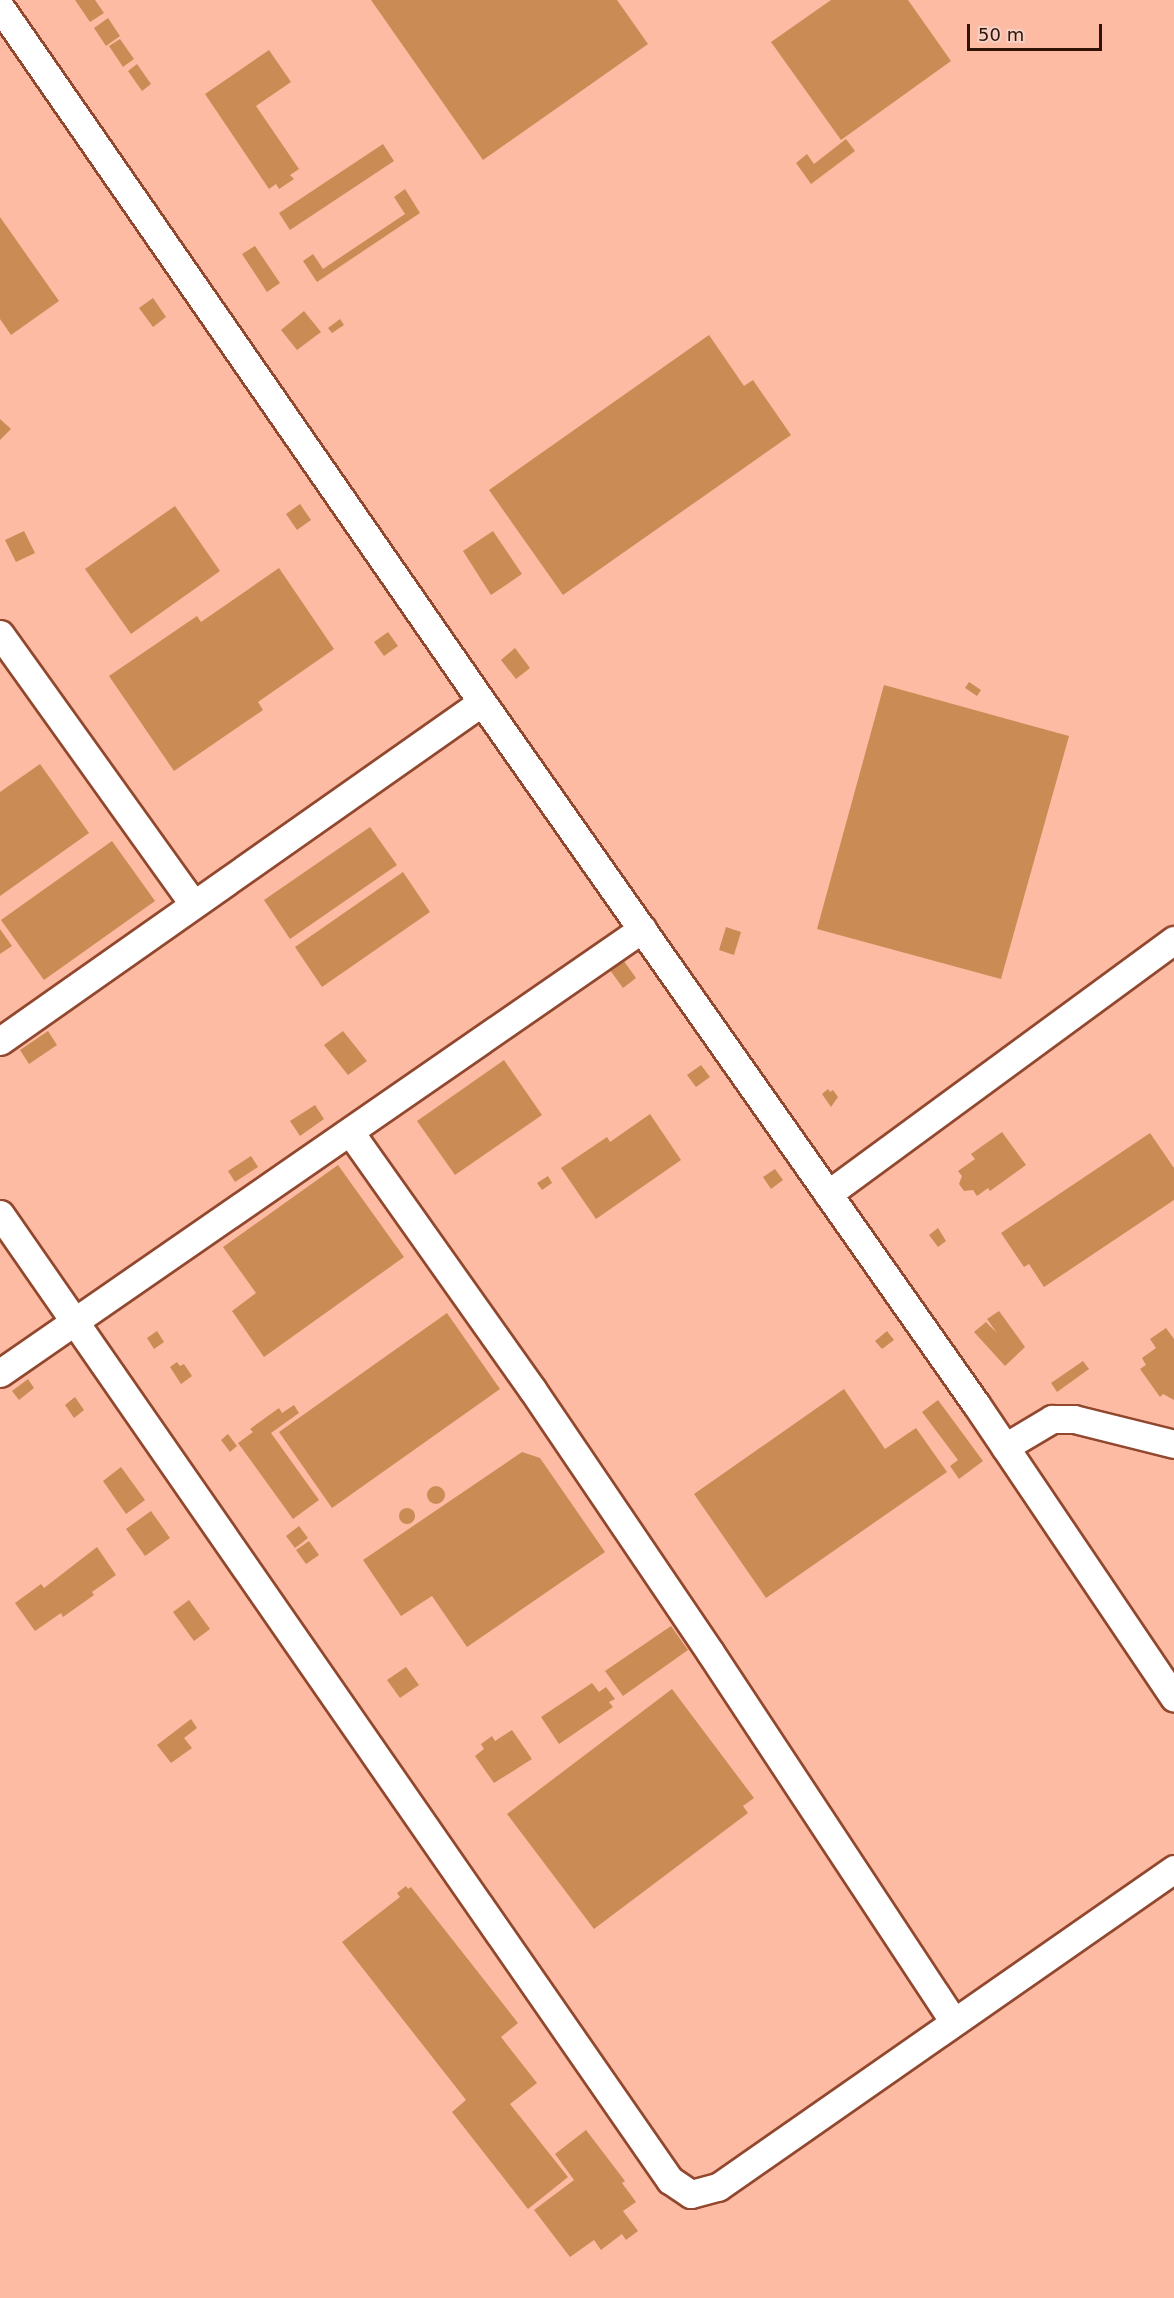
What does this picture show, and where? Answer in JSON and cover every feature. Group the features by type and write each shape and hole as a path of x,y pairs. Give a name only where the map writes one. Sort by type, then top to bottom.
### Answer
{"street":[{"path":"0,7 482,702 1005,1447 1174,1697"},
{"path":"0,634 193,904"},
{"path":"0,1041 482,702"},
{"path":"0,1373 642,928"},
{"path":"828,1194 1174,940"},
{"path":"350,1132 532,1389 954,2022"},
{"path":"0,1214 670,2180 691,2194 718,2187 1174,1869"},
{"path":"1005,1447 1052,1419 1074,1419 1174,1444"}],"building":[{"path":"75,0 95,0 104,13 90,22"},
{"path":"371,0 617,0 648,44 483,160"},
{"path":"831,0 908,0 951,61 841,140 771,42"},
{"path":"108,18 120,36 106,46 94,28"},
{"path":"120,39 134,59 123,67 109,46"},
{"path":"269,50 291,82 256,106 299,169 290,175 294,179 279,189 276,184 269,189 205,94"},
{"path":"137,64 151,84 142,91 128,71"},
{"path":"846,139 855,151 811,184 796,163 807,154 814,164"},
{"path":"383,144 394,161 290,230 279,213"},
{"path":"405,189 420,213 317,282 303,261 313,254 323,269 405,214 394,197"},
{"path":"0,217 59,301 11,335 0,319"},
{"path":"255,246 280,283 267,292 242,254"},
{"path":"153,298 166,317 153,327 139,308"},
{"path":"304,311 321,332 297,350 281,330"},
{"path":"340,319 344,325 332,333 328,328"},
{"path":"709,335 744,386 753,380 791,435 563,595 489,490"},
{"path":"0,419 11,429 0,440"},
{"path":"300,504 311,520 297,530 286,514"},
{"path":"175,506 220,571 131,634 85,569"},
{"path":"24,531 35,553 16,562 5,540"},
{"path":"493,531 522,574 491,595 463,551"},
{"path":"279,568 334,649 258,702 263,710 174,771 109,676 197,616 201,622"},
{"path":"388,632 398,646 384,656 374,642"},
{"path":"515,648 530,668 516,679 501,660"},
{"path":"969,682 981,690 977,696 965,688"},
{"path":"884,685 1069,736 1001,979 817,929"},
{"path":"40,764 89,833 0,896 0,792"},
{"path":"370,827 397,865 290,939 264,900"},
{"path":"112,841 155,901 44,980 1,920"},
{"path":"403,872 430,912 322,987 295,947"},
{"path":"726,927 741,932 734,955 719,950"},
{"path":"0,929 12,946 0,954"},
{"path":"621,957 636,978 623,988 607,966"},
{"path":"48,1031 57,1045 29,1064 20,1050"},
{"path":"343,1031 367,1061 348,1075 324,1045"},
{"path":"504,1060 542,1115 455,1175 417,1121"},
{"path":"701,1065 710,1077 696,1087 687,1075"},
{"path":"828,1089 830,1092 833,1090 838,1097 831,1107 822,1094"},
{"path":"315,1105 324,1119 300,1136 290,1121"},
{"path":"650,1114 681,1160 596,1219 561,1168 607,1137 610,1142"},
{"path":"1002,1132 1026,1165 990,1191 988,1188 977,1196 973,1190 964,1191 959,1184 962,1176 958,1171 975,1159 971,1154"},
{"path":"1150,1133 1174,1168 1174,1200 1044,1287 1029,1264 1024,1267 1001,1233"},
{"path":"251,1156 258,1167 235,1182 228,1171"},
{"path":"338,1165 404,1257 264,1357 232,1311 256,1293 223,1247"},
{"path":"775,1169 783,1180 771,1189 763,1177"},
{"path":"548,1176 552,1183 542,1190 537,1183"},
{"path":"938,1228 946,1241 938,1247 929,1235"},
{"path":"999,1311 1025,1347 1005,1366 974,1332 986,1322 997,1333 987,1319"},
{"path":"447,1313 500,1389 332,1508 279,1432"},
{"path":"1166,1328 1174,1339 1174,1400 1163,1394 1160,1397 1140,1369 1146,1365 1142,1358 1156,1348 1150,1339"},
{"path":"157,1331 164,1342 154,1349 147,1338"},
{"path":"887,1331 894,1340 882,1349 875,1341"},
{"path":"1083,1361 1089,1369 1057,1392 1051,1383"},
{"path":"177,1362 180,1366 184,1364 192,1376 181,1384 170,1367"},
{"path":"28,1379 34,1388 19,1400 12,1391"},
{"path":"844,1389 885,1449 916,1428 947,1472 766,1598 694,1494"},
{"path":"75,1397 84,1410 74,1418 65,1405"},
{"path":"938,1400 983,1461 959,1479 950,1466 958,1460 922,1412"},
{"path":"294,1405 299,1413 271,1433 319,1500 293,1519 238,1443 253,1432 250,1429 279,1408 282,1413"},
{"path":"228,1434 237,1446 230,1452 221,1440"},
{"path":"522,1452 540,1458 605,1552 467,1647 432,1596 401,1616 363,1560"},
{"path":"121,1467 145,1500 126,1514 103,1481"},
{"path":"436,1486 442,1489 445,1495 442,1501 436,1504 430,1501 427,1495 430,1489"},
{"path":"407,1508 415,1516 407,1524 399,1516"},
{"path":"151,1511 170,1538 145,1556 126,1529"},
{"path":"299,1526 308,1538 295,1548 286,1536"},
{"path":"309,1541 319,1555 306,1564 296,1550"},
{"path":"97,1547 116,1575 92,1592 94,1595 63,1617 61,1613 35,1631 15,1603 41,1584 44,1588"},
{"path":"189,1600 210,1629 194,1641 173,1612"},
{"path":"671,1626 688,1650 623,1696 605,1671"},
{"path":"406,1667 419,1685 400,1698 387,1680"},
{"path":"592,1683 599,1692 606,1687 615,1699 609,1702 613,1707 559,1744 541,1717"},
{"path":"672,1689 754,1798 743,1806 748,1813 594,1929 507,1814"},
{"path":"191,1719 197,1728 184,1738 192,1748 171,1763 157,1745"},
{"path":"512,1730 532,1759 494,1783 475,1756 484,1749 481,1744 492,1736 495,1741"},
{"path":"406,1886 408,1889 411,1887 518,2023 501,2037 537,2083 510,2104 568,2177 528,2209 452,2112 466,2100 342,1942 400,1897 397,1893"},
{"path":"586,2130 625,2181 622,2183 636,2202 623,2211 638,2231 626,2240 622,2234 601,2250 594,2240 570,2257 534,2210 574,2180 555,2154"}]}
